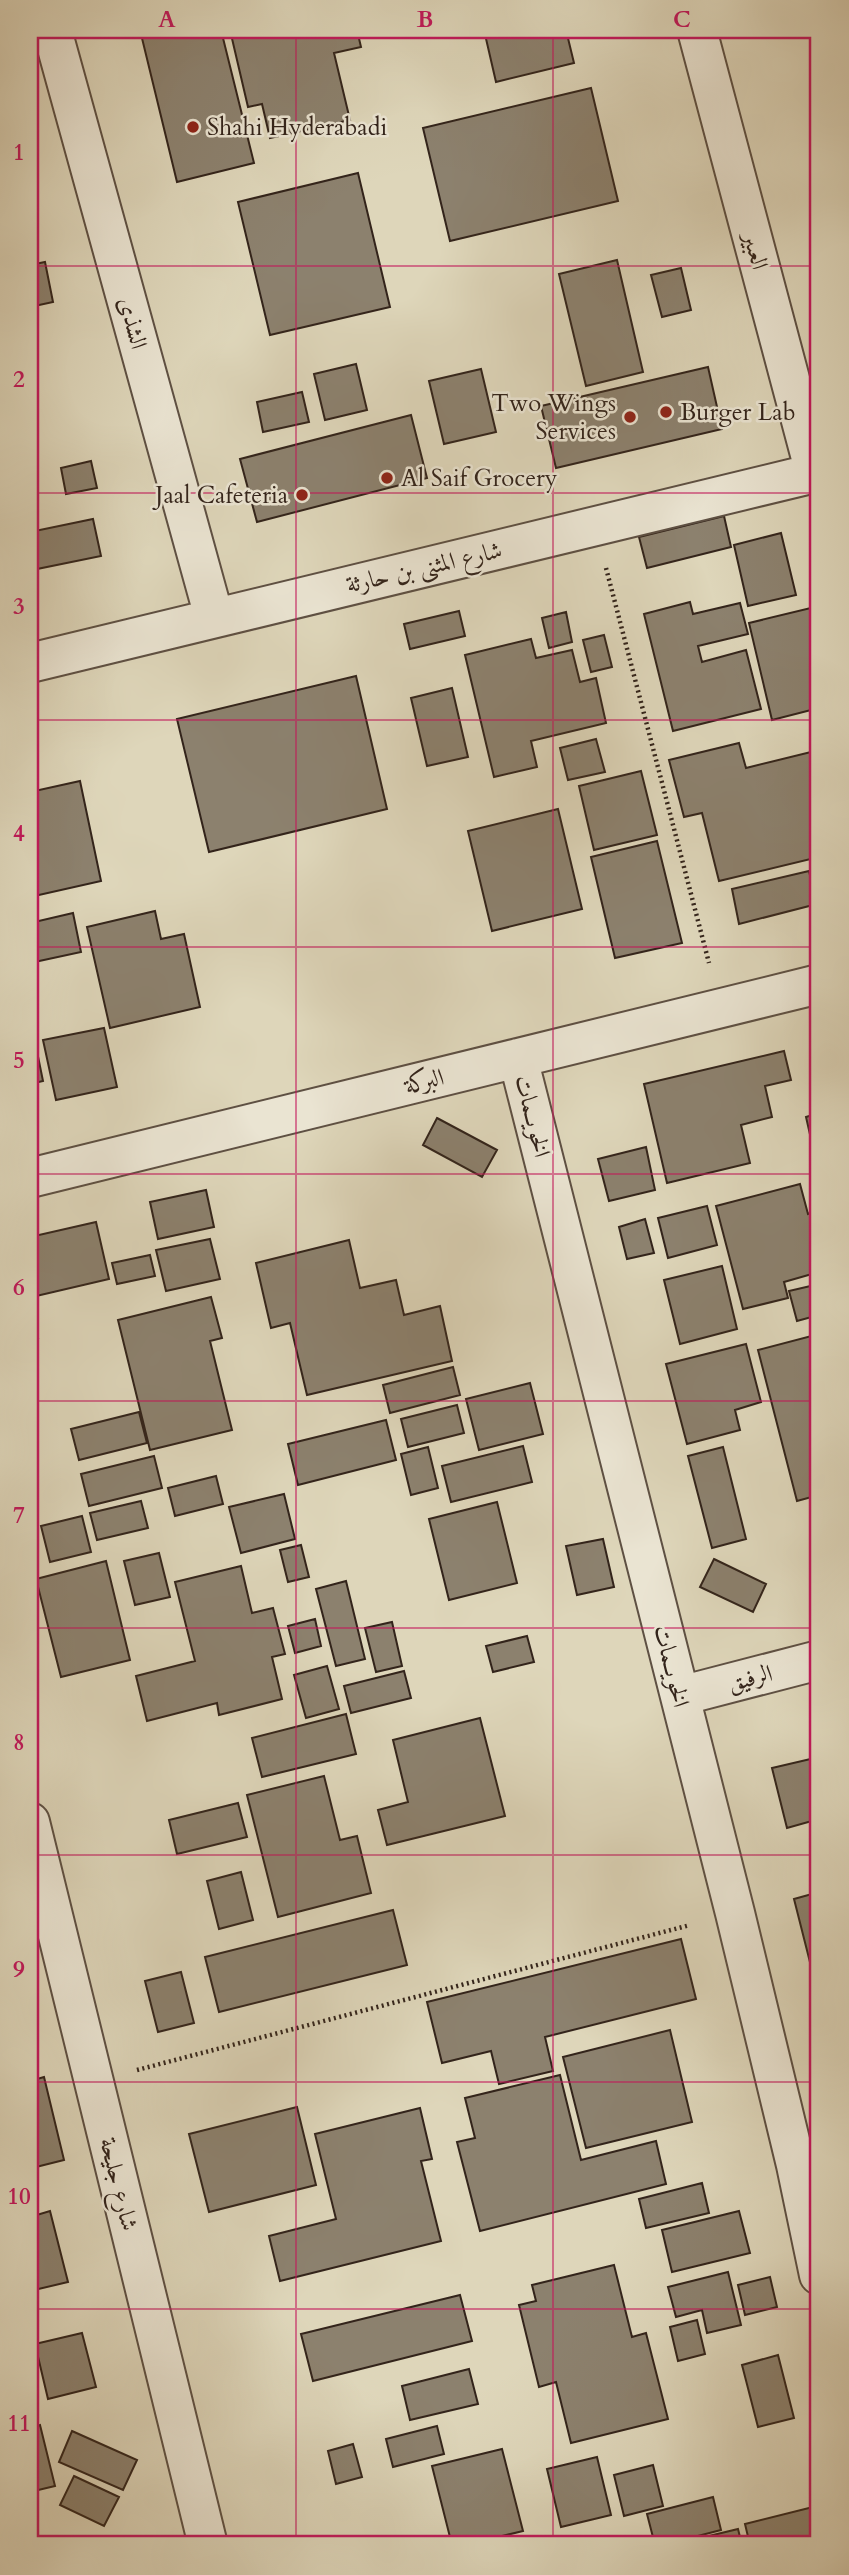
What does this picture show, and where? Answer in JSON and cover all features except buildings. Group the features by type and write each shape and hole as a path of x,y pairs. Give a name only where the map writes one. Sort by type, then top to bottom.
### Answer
{"street":[{"name":"الشذى","path":"52,30 214,617"},
{"name":"العبير","path":"697,30 817,473"},
{"name":"شارع المثنى بن حارثة","path":"30,663 817,473"},
{"name":"البركة","path":"30,1178 819,984"},
{"name":"الخويــمات","path":"518,1058 735,1913 808,2162 819,2275"},
{"name":"الرفيق","path":"680,1696 819,1661"},
{"name":"شارع جليحة","path":"30,1822 208,2545"}],"path":[{"path":"596,527 721,1008"},
{"path":"94,2081 735,1913"}],"place":[{"name":"Shahi Hyderabadi","path":"193,127"},
{"name":"Burger Lab","path":"666,412"},
{"name":"Two Wings Services","path":"630,417"},
{"name":"Al Saif Grocery","path":"387,478"},
{"name":"Jaal Cafeteria","path":"302,495"}]}
